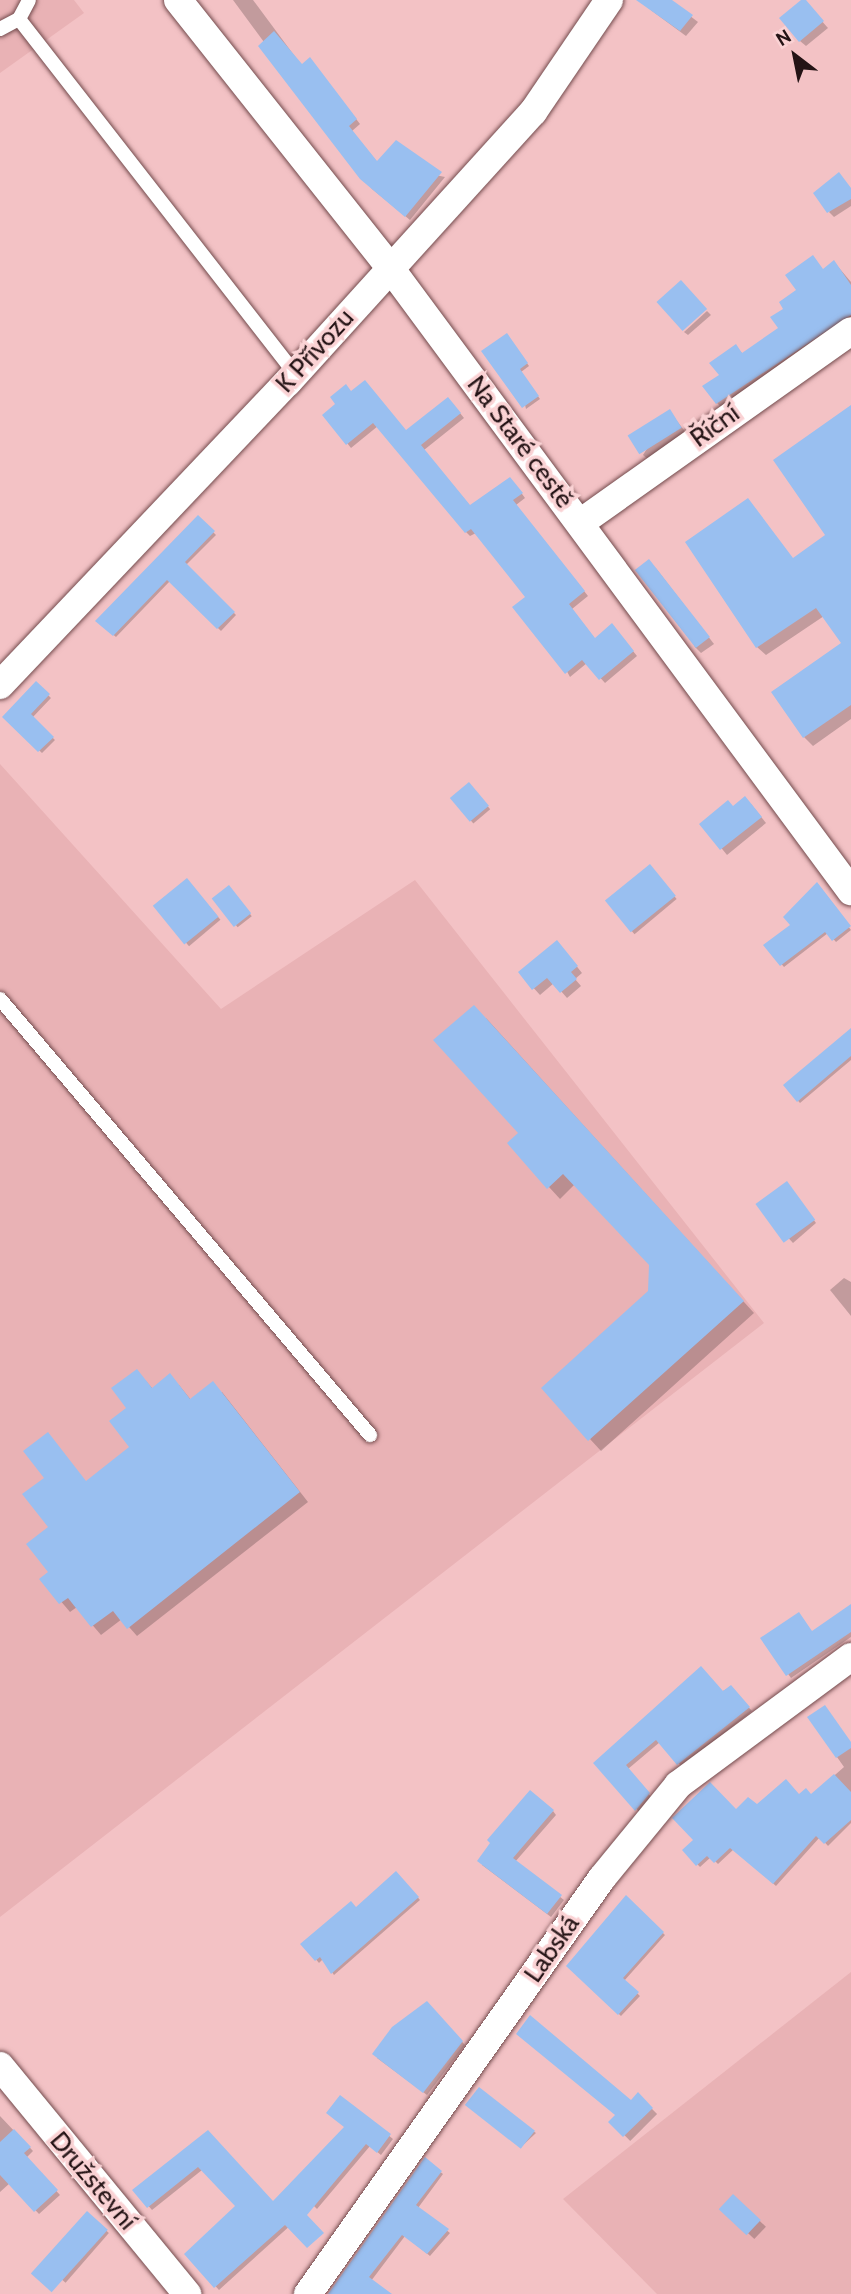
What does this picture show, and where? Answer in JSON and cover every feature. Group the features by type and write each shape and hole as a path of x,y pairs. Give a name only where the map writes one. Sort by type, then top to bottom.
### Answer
{"street":[{"name":"Na Staré cestě","path":"178,0 391,269 580,523 788,811 851,891"},
{"name":"K Přívozu","path":"0,685 295,374 533,112 610,0"},
{"name":"Říční","path":"580,523 851,331"},
{"name":"Labská","path":"308,2294 602,1878 678,1785 851,1657"},
{"name":"Družstevní","path":"0,2066 187,2294"}],"lane":[{"path":"0,29 19,19 29,0"},
{"path":"19,19 295,374"},
{"path":"0,999 370,1435"}],"shaded area":[{"path":"0,0 74,0 84,13 0,73"},
{"path":"0,764 221,1009 415,880 764,1323 0,1917"},
{"path":"851,1972 851,2294 657,2294 563,2199"}],"building":[{"path":"636,0 672,0 693,15 680,31"},
{"path":"801,0 806,0 824,21 799,42 779,18"},
{"path":"274,31 302,64 310,57 357,119 349,126 377,161 396,140 442,172 405,217 360,179 258,46"},
{"path":"839,172 851,188 851,199 827,213 813,193"},
{"path":"813,255 823,269 834,260 851,285 851,315 716,404 702,386 719,375 709,363 736,344 742,353 778,328 770,317 783,309 779,302 796,290 785,275"},
{"path":"681,280 707,309 683,331 656,302"},
{"path":"507,333 528,363 520,369 539,396 522,408 481,351"},
{"path":"365,380 406,430 448,397 461,413 421,445 470,505 510,477 523,493 513,500 585,591 569,604 595,638 612,623 634,651 599,680 582,660 565,674 512,607 525,597 471,529 465,533 373,423 346,445 322,415 335,404 330,397 346,384 351,391"},
{"path":"851,405 851,705 803,738 771,692 841,643 816,608 756,648 685,542 748,498 793,558 825,535 773,460"},
{"path":"670,409 682,428 639,454 628,435"},
{"path":"198,515 215,531 185,562 235,612 217,629 167,580 113,636 95,621"},
{"path":"649,559 710,637 696,648 635,570"},
{"path":"36,681 50,694 31,714 54,737 38,752 2,717"},
{"path":"469,782 489,806 470,822 450,798"},
{"path":"745,796 762,817 720,850 699,824 728,800 733,806"},
{"path":"650,864 676,896 631,932 605,901"},
{"path":"187,878 218,917 184,945 153,906"},
{"path":"817,882 851,926 832,941 825,932 780,966 763,945 790,925 783,917"},
{"path":"229,885 251,913 234,927 212,899"},
{"path":"557,940 578,966 571,972 577,979 560,993 547,978 532,990 518,972"},
{"path":"474,1005 744,1301 588,1441 541,1388 648,1291 649,1265 563,1174 547,1189 507,1143 518,1133 433,1040"},
{"path":"851,1028 851,1056 797,1102 783,1085"},
{"path":"787,1181 815,1220 784,1243 755,1204"},
{"path":"137,1369 152,1388 170,1373 190,1399 213,1381 300,1492 127,1629 113,1611 91,1627 68,1598 59,1604 39,1579 48,1572 26,1544 48,1527 22,1494 44,1478 23,1451 48,1432 86,1481 129,1447 109,1421 126,1408 111,1388"},
{"path":"851,1604 851,1632 786,1676 760,1638 799,1612 812,1631"},
{"path":"701,1666 723,1691 731,1685 750,1707 677,1765 656,1740 626,1765 650,1793 635,1811 593,1763"},
{"path":"825,1705 851,1742 851,1748 836,1758 807,1717"},
{"path":"834,1774 851,1792 851,1820 824,1844 816,1836 773,1884 730,1848 714,1863 707,1856 696,1866 682,1850 693,1840 672,1818 710,1782 736,1809 748,1797 757,1804 786,1779 799,1794 806,1788 811,1794"},
{"path":"530,1790 554,1810 513,1858 562,1895 547,1914 477,1861 490,1843 487,1840"},
{"path":"396,1871 419,1897 331,1974 320,1957 315,1961 300,1944 351,1901 356,1907"},
{"path":"626,1895 664,1932 623,1978 639,1992 618,2015 566,1966"},
{"path":"427,2001 463,2041 423,2093 372,2054 392,2027"},
{"path":"530,2015 631,2100 638,2092 653,2108 623,2137 608,2122 615,2115 516,2034"},
{"path":"479,2087 535,2131 521,2149 465,2105"},
{"path":"340,2095 391,2134 377,2153 366,2144 307,2215 324,2233 307,2248 285,2225 214,2288 184,2254 235,2206 198,2167 147,2208 132,2190 208,2130 273,2201 344,2127 326,2113"},
{"path":"14,2129 31,2147 24,2153 58,2190 34,2212 0,2175 0,2142"},
{"path":"425,2157 442,2171 416,2205 449,2229 427,2254 402,2235 369,2277 392,2294 328,2294"},
{"path":"733,2194 761,2220 746,2235 719,2209"},
{"path":"87,2211 108,2230 52,2292 31,2273"}]}
